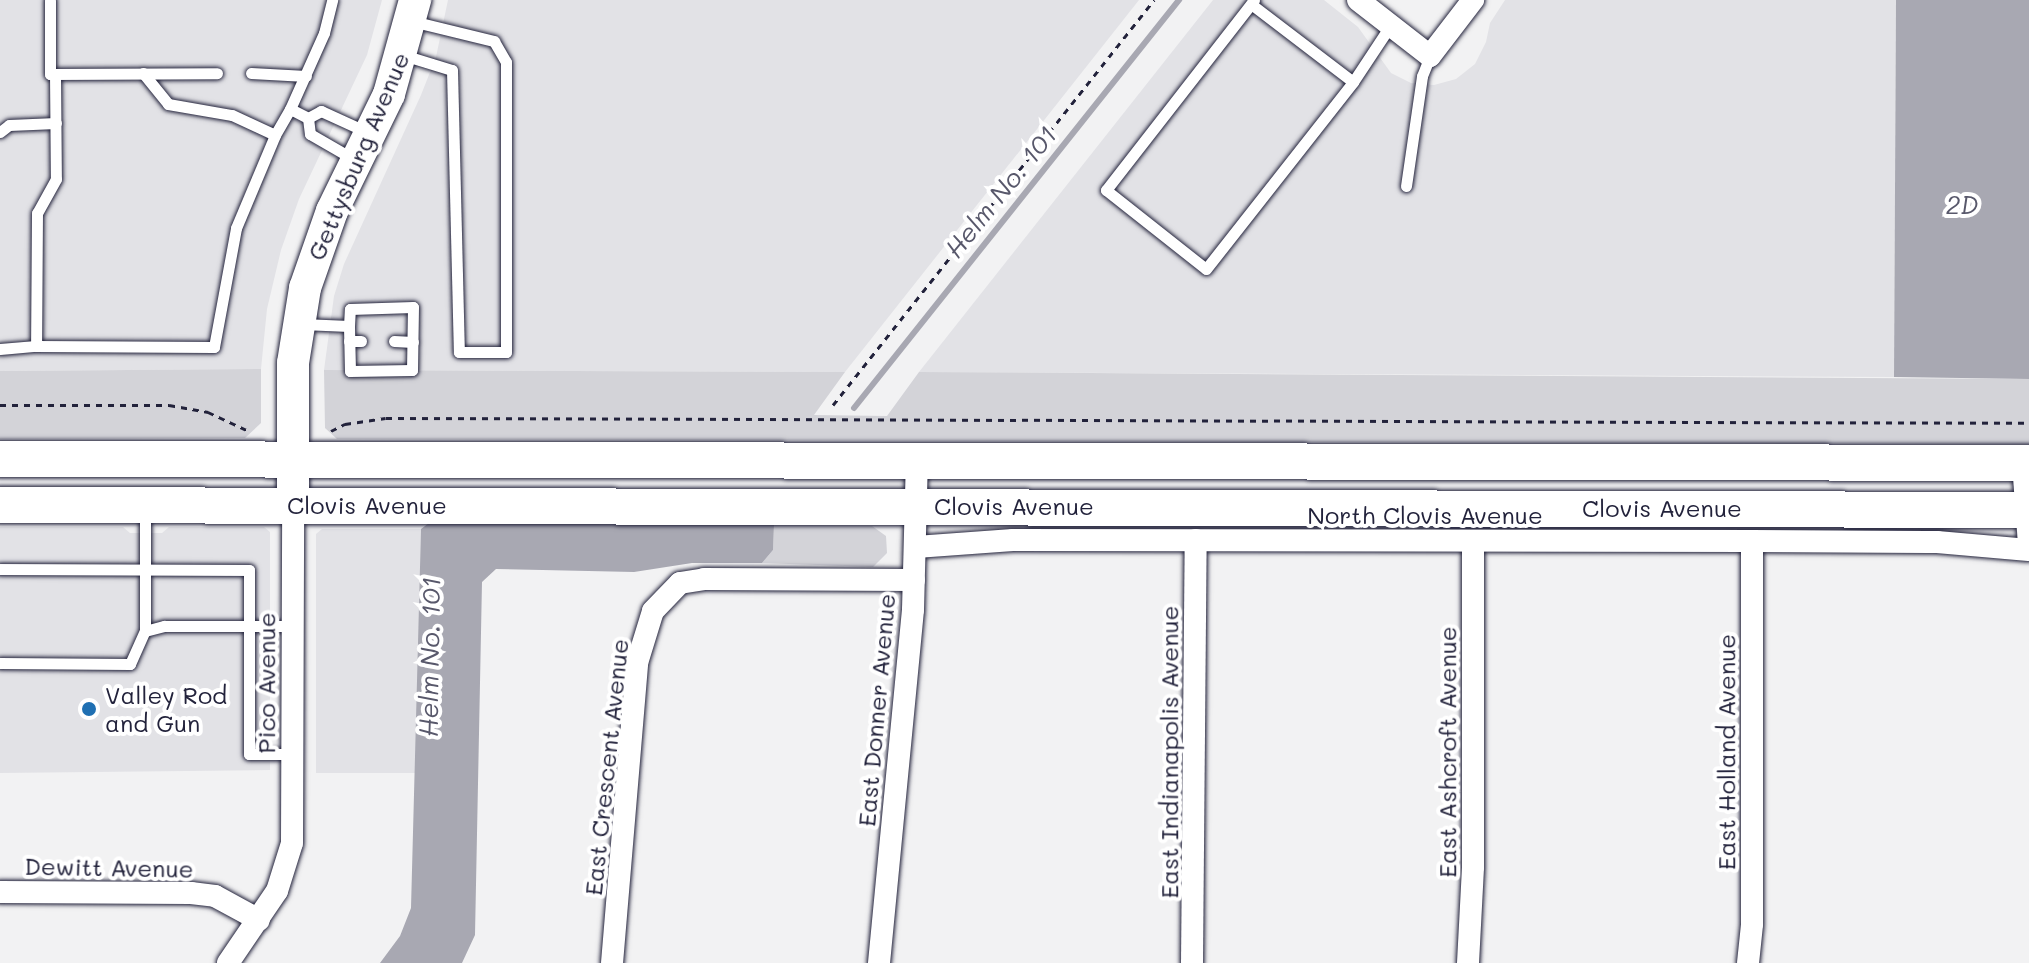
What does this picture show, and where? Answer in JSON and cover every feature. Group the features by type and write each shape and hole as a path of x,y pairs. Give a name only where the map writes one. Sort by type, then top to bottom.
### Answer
{"main road":[{"name":"Clovis Avenue","path":"0,459 293,448 917,460 2026,463"},
{"name":"Clovis Avenue","path":"0,505 917,506 2028,528"}],"street":[{"path":"1358,0 1430,56 1473,0"},
{"name":"Gettysburg Avenue","path":"293,504 298,324 317,247 403,55 414,11"},
{"name":"East Donner Avenue","path":"879,963 914,580 917,460"},
{"path":"2026,463 2028,528"},
{"name":"Pico Avenue","path":"259,920 277,891 289,861 293,504"},
{"name":"North Clovis Avenue","path":"916,547 1013,540 1937,542 2028,528"},
{"name":"East Indianapolis Avenue","path":"1192,963 1196,540"},
{"name":"East Holland Avenue","path":"1748,963 1752,924 1752,541"},
{"name":"East Ashcroft Avenue","path":"1468,963 1474,788 1473,542"},
{"name":"East Crescent Avenue","path":"612,963 637,663 653,611 680,583 704,579 914,580"},
{"name":"Dewitt Avenue","path":"0,892 191,893 215,896 259,920"},
{"path":"228,963 259,920"}],"lane":[{"path":"50,0 50,74 217,73"},
{"path":"0,349 36,346 214,347 236,228 275,135 306,76 324,33 332,0"},
{"path":"1353,82 1253,2 1106,190 1206,269 1353,82 1390,26"},
{"path":"403,55 452,70 459,352 506,352 506,62 494,41 414,11"},
{"path":"1406,186 1422,76 1430,56"},
{"path":"143,73 168,104 232,115 275,135"},
{"path":"251,73 306,76"},
{"path":"36,346 37,213 56,179 55,74"},
{"path":"290,109 308,118"},
{"path":"308,118 321,111 362,147"},
{"path":"308,118 310,134 362,147"},
{"path":"0,132 9,125 56,123"},
{"path":"413,307 412,370 350,371 355,341 349,326 350,309 413,307"},
{"path":"298,324 349,326"},
{"path":"394,341 413,342"},
{"path":"0,663 130,664 145,631 145,505"},
{"path":"0,569 249,570 249,754 292,754"},
{"path":"145,631 164,626 292,626"}],"path":[{"path":"833,405 1154,0"},
{"path":"0,405 169,405 218,416 258,436 293,448 326,436 345,424 386,418 2029,423"}],"shaded area":[{"path":"0,0 382,0 367,55 299,199 281,250 267,309 261,369 0,371"},
{"path":"448,0 1139,0 845,372 324,370 334,296 344,264 436,57"},
{"path":"1213,0 1324,0 1358,27 1391,73 1411,83 1434,85 1456,79 1475,64 1486,42 1490,23 1505,0 1896,0 1894,377 919,372"},
{"path":"261,369 261,423 245,438 0,439 0,371"},
{"path":"324,370 845,372 814,415 887,416 919,372 2029,379 2029,444 337,439 325,428"},
{"path":"774,525 872,526 886,536 887,553 873,567 762,563 773,550"},
{"path":"0,527 123,527 130,533 162,533 169,527 264,527 270,532 270,770 0,773"},
{"path":"322,529 421,529 416,773 316,773 316,534"}],"water":[{"name":"2D","path":"1896,0 2029,0 2029,379 1894,377"},
{"path":"429,523 774,525 773,550 762,563 692,563 634,572 496,569 482,582 475,935 462,963 380,963 400,936 411,908 421,529"}],"waterway":[{"name":"Helm No. 101","path":"854,408 1179,0"}],"place":[{"name":"Valley Rod and Gun","path":"89,709"}]}
